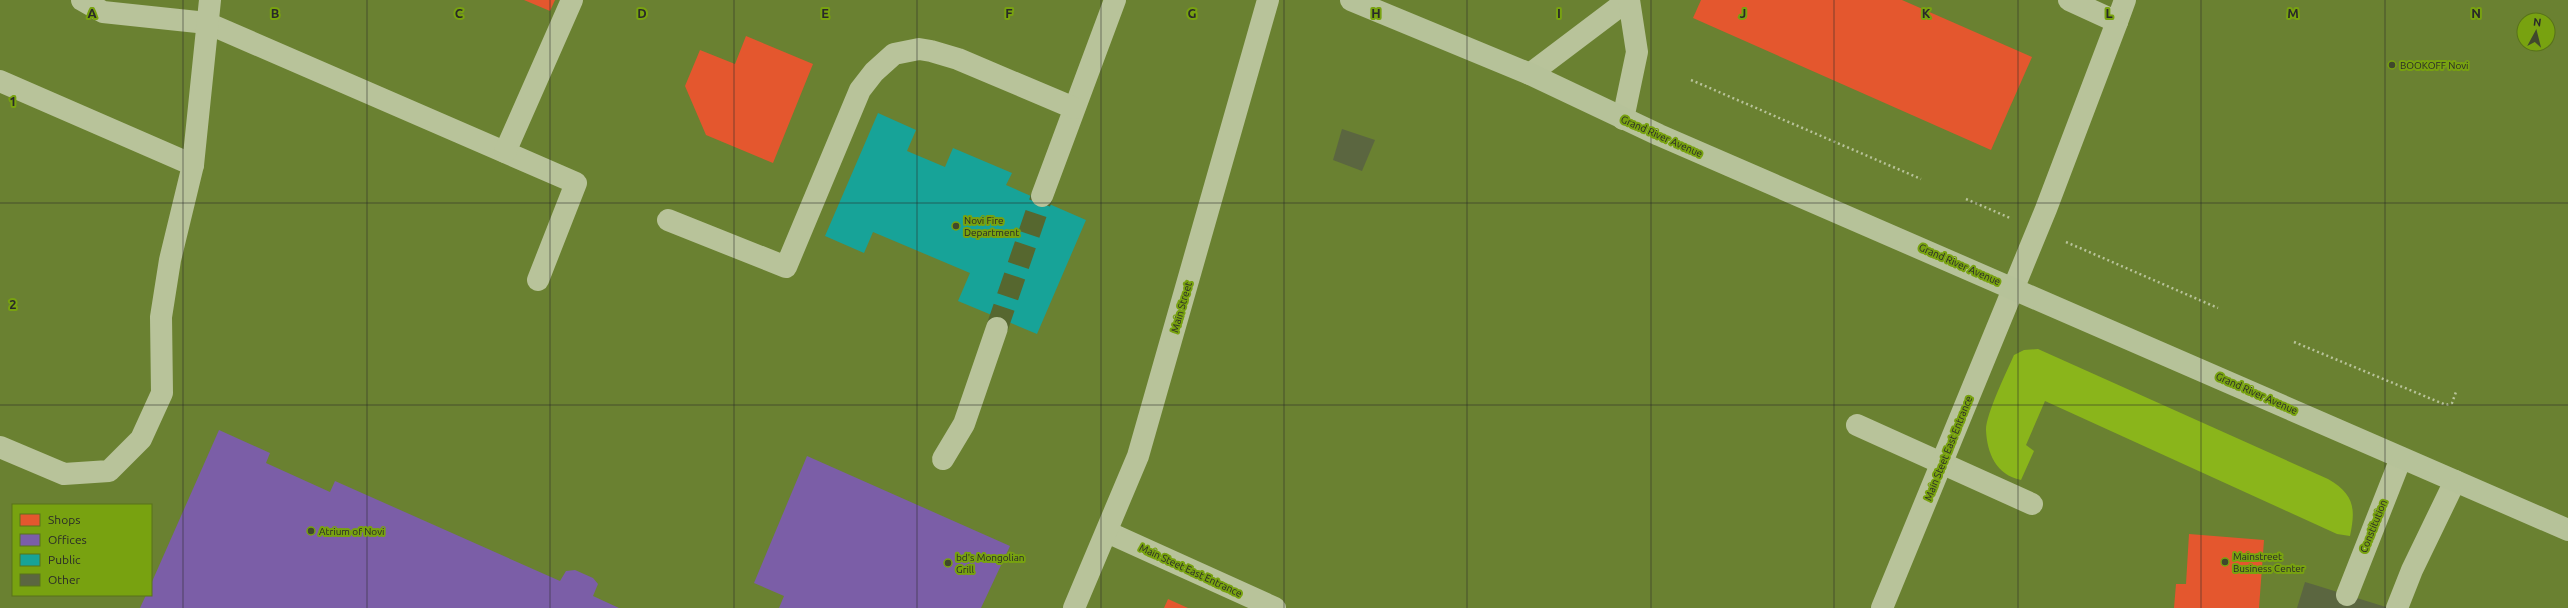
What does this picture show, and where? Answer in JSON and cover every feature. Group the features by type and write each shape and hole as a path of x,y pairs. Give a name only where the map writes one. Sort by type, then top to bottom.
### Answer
{"main road":[{"name":"Grand River Avenue","path":"1352,0 1530,74 1623,119 2013,287 2400,458 2568,530"}],"street":[{"path":"82,0 103,12 207,23 576,183 538,280"},
{"path":"0,447 64,474 71,474 109,471 141,439 162,393 161,317 170,260 193,165 210,0"},
{"path":"505,152 572,0"},
{"path":"1042,196 1115,0"},
{"name":"Main Street","path":"1074,608 1138,456 1219,178 1252,49 1268,0"},
{"path":"1530,74 1629,0 1637,52 1623,119"},
{"path":"2069,0 2117,22"},
{"name":"Main Steet East Entrance","path":"1882,608 2038,229 2125,0"},
{"path":"668,220 786,267 860,90 884,61 894,54 906,51 931,51 958,59 1074,108"},
{"path":"0,81 193,165"},
{"path":"943,459 964,424 997,328"},
{"path":"1858,426 2032,504"},
{"name":"Constitution","path":"2347,595 2400,458"},
{"path":"2397,608 2412,570 2455,481"},
{"name":"Main Steet East Entrance","path":"1107,532 1275,608"}],"path":[{"path":"1691,80 1921,179"},
{"path":"1966,199 2218,308"},
{"path":"2294,342 2356,370 2387,379 2446,405 2452,403 2456,392"}],"green space":[{"path":"2038,349 2328,479 2343,490 2351,503 2353,517 2350,536 2337,534 2045,401 2026,445 2034,451 2021,480 2005,473 1994,462 1988,447 1986,430 1989,414 1997,392 2014,355 2024,350"}],"building: Shops":[{"path":"524,0 555,0 550,11"},
{"path":"1701,0 1902,0 2032,57 1991,150 1693,18"},
{"path":"746,36 813,64 773,163 706,135 685,86 700,50 735,64"},
{"name":"Mainstreet Business Center","path":"2189,534 2264,540 2259,608 2174,608 2176,584 2186,584"},
{"path":"1168,599 1188,608 1164,608"}],"building: Offices":[{"name":"Atrium of Novi","path":"219,430 270,453 266,463 330,492 335,481 560,581 566,571 575,570 593,578 598,584 593,596 619,608 140,608 146,596 152,596 152,582"},
{"path":"807,456 1010,546 981,608 779,608 784,596 754,583"}],"building: Public":[{"name":"Novi Fire Department","path":"878,113 916,130 907,151 945,167 953,148 1012,173 1006,185 1086,220 1037,334 958,301 970,273 873,232 864,253 825,236"}],"building: Other":[{"path":"1342,129 1375,140 1362,171 1333,160"},
{"path":"2305,582 2315,585 2389,608 2297,608"}],"tunnel":[{"path":"997,328 1042,196"}],"place":[{"name":"BOOKOFF Novi","path":"2392,65"},
{"name":"Novi Fire Department","path":"956,226"},
{"name":"Atrium of Novi","path":"311,531"},
{"name":"Mainstreet Business Center","path":"2225,562"},
{"name":"bd's Mongolian Grill","path":"948,563"}]}
